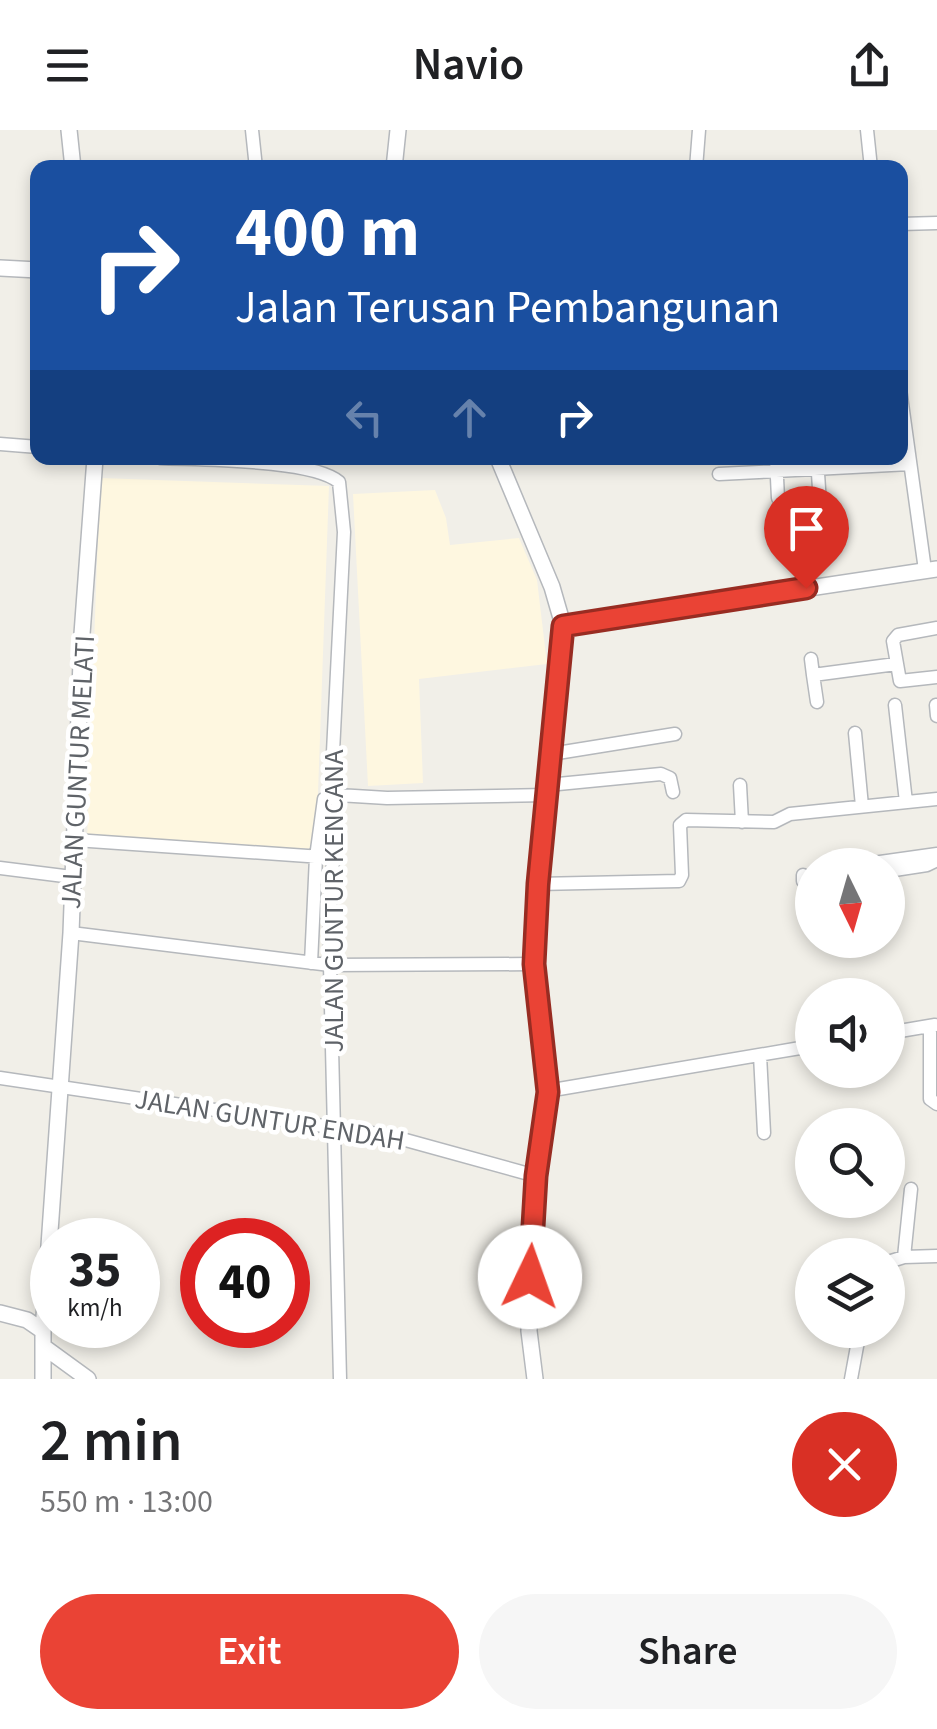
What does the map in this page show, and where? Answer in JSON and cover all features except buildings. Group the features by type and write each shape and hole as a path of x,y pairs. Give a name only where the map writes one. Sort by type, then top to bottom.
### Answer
{"street":[{"path":"68,130 73,160"},
{"path":"252,130 255,160"},
{"path":"395,160 398,130"},
{"path":"697,160 699,130"},
{"path":"866,130 869,160"},
{"path":"908,224 937,223"},
{"path":"0,268 30,270"},
{"path":"0,444 30,446"},
{"path":"563,626 931,570 908,449"},
{"name":"JALAN GUNTUR MELATI","path":"51,1218 71,933 82,634 94,465"},
{"name":"JALAN GUNTUR KENCANA","path":"301,465 332,476 339,482 341,495 344,568 333,752 338,795 330,964 340,1379"},
{"path":"501,465 552,586 563,626 534,964 548,1092 536,1176 530,1277 534,1379"},
{"path":"719,474 770,465"},
{"path":"776,465 778,498"},
{"path":"818,465 820,504"},
{"path":"937,628 896,636 893,641 902,682 937,677"},
{"path":"811,658 817,702"},
{"path":"812,675 896,664"},
{"path":"895,705 906,802"},
{"path":"936,706 937,716"},
{"path":"855,733 862,806"},
{"path":"551,754 674,734"},
{"path":"310,963 321,802 338,795 387,798 547,790 661,774 670,778 673,792"},
{"path":"740,785 742,822"},
{"path":"538,884 679,880 682,822 774,822 790,814 937,799"},
{"path":"75,840 334,858"},
{"path":"905,860 937,857"},
{"path":"905,869 927,866 937,857"},
{"path":"0,868 72,878"},
{"path":"71,933 310,963 534,964"},
{"path":"905,1030 933,1025 930,1099 937,1104"},
{"path":"548,1092 795,1049"},
{"path":"760,1055 764,1133"},
{"name":"JALAN GUNTUR ENDAH","path":"0,1078 404,1139 536,1176"},
{"path":"905,1248 912,1189"},
{"path":"905,1257 937,1256"},
{"path":"0,1313 30,1324"},
{"name":"JALAN GUNTUR MELATI","path":"43,1348 43,1379"},
{"path":"53,1348 88,1379"},
{"path":"851,1379 857,1348"}],"shaded area":[{"path":"100,478 329,486 316,849 87,841"},
{"path":"435,490 446,518 450,545 519,538 537,580 547,664 419,679 423,783 368,786 353,494"}],"route":[{"path":"530,1277 536,1176 548,1092 534,964 538,884 563,626 806,588"}]}
